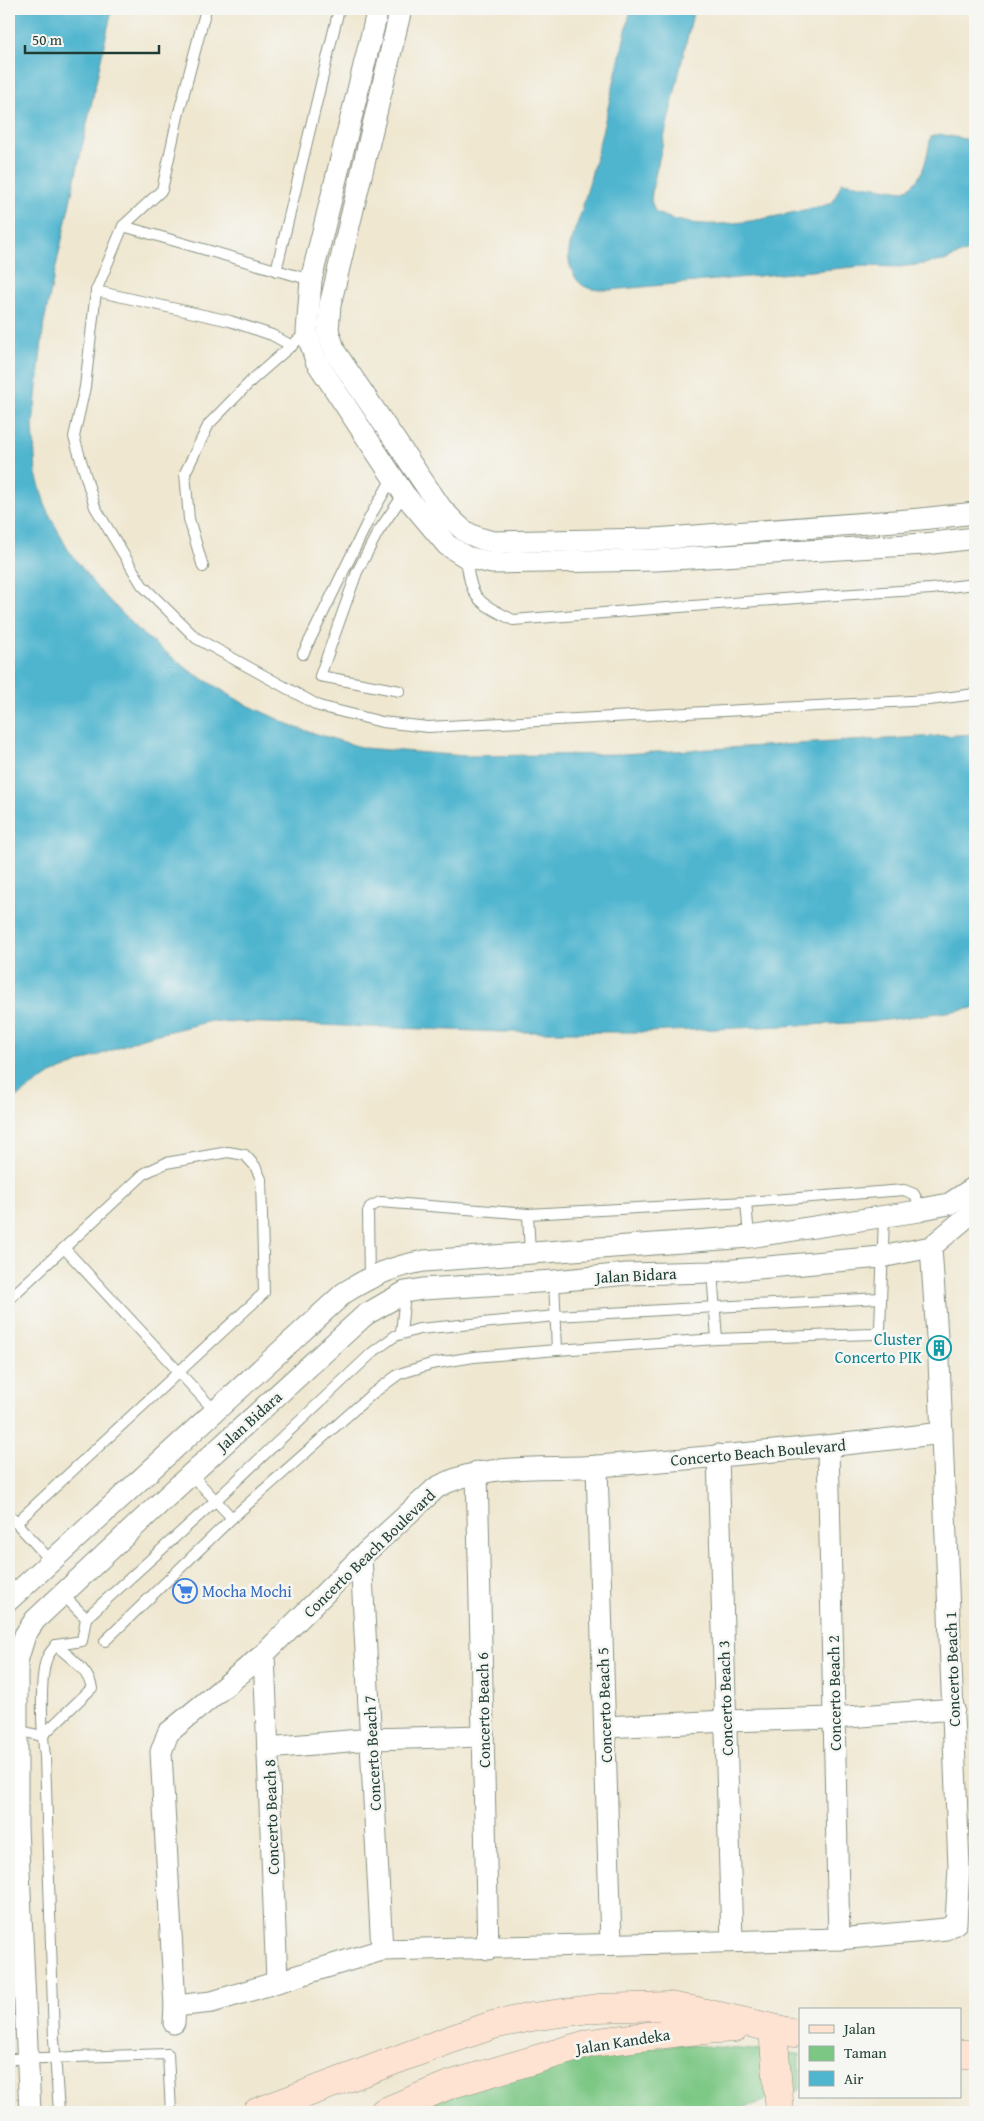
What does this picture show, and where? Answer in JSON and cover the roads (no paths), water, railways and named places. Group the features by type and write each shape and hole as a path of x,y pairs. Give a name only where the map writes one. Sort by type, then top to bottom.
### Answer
{"main road":[{"path":"257,2112 493,2025 532,2016 598,2008 669,2006 789,2032 780,2112"},
{"name":"Jalan Kandeka","path":"384,2112 449,2085 591,2043 689,2031 746,2028 789,2032"},
{"path":"962,2054 975,2054"}],"street":[{"path":"378,9 311,280 300,339 399,485 447,545 466,557 492,563 656,560 924,544 975,538"},
{"path":"401,9 330,305 328,330 335,352 441,508 460,528 474,538 494,542 655,539 921,519 975,513"},
{"name":"Jalan Bidara","path":"9,1600 214,1410 344,1293 369,1278 396,1266 424,1261 749,1237 919,1212 922,1209 949,1204 975,1187"},
{"name":"Jalan Bidara","path":"18,2112 14,2091 20,2059 17,1661 25,1635 35,1620 62,1594 190,1474 365,1316 405,1292 423,1289 554,1281 627,1274 712,1272 882,1257 931,1247 975,1210"},
{"path":"626,1246 627,1274"},
{"path":"931,1247 937,1337"},
{"path":"396,1266 405,1292"},
{"name":"Concerto Beach 1","path":"838,1939 946,1929 956,1923 959,1867 939,1360"},
{"name":"Concerto Beach Boulevard","path":"277,1981 253,1991 174,2015 161,1752 168,1733 264,1654 361,1557 436,1488 448,1480 477,1472 597,1466 828,1447 942,1432"},
{"name":"Concerto Beach 2","path":"828,1447 838,1939"},
{"name":"Concerto Beach 3","path":"718,1456 732,1941"},
{"name":"Concerto Beach 5","path":"597,1466 611,1944"},
{"name":"Concerto Beach 6","path":"477,1472 488,1949"},
{"name":"Concerto Beach 7","path":"361,1557 382,1950"},
{"path":"9,1606 35,1620"},
{"name":"Concerto Beach 8","path":"264,1654 277,1981"},
{"path":"605,1728 726,1721 834,1718 954,1709"},
{"path":"268,1748 371,1739 483,1736"},
{"path":"277,1981 382,1950 488,1949 838,1939"},
{"name":"Jalan Bidara","path":"9,1958 20,2059 30,2112"}],"lane":[{"path":"206,9 178,116 162,190 123,226 96,291 86,387 74,437 95,507 142,585 196,638 319,706 382,722 428,727 929,700 975,694"},
{"path":"276,270 339,9"},
{"path":"123,226 311,280"},
{"path":"96,291 230,321 272,335 300,339"},
{"path":"203,567 189,519 184,473 209,424 253,380 300,339"},
{"path":"304,654 371,516 399,485"},
{"path":"399,485 378,532 357,572 320,676 400,691"},
{"path":"466,557 469,582 480,602 513,620 931,589 975,584"},
{"path":"9,1299 144,1173 166,1163 228,1152 245,1155 255,1166 261,1179 264,1293 16,1524"},
{"path":"369,1278 368,1212 374,1204 380,1202 528,1214 746,1202 904,1190 914,1194 922,1209"},
{"path":"746,1202 749,1237"},
{"path":"528,1214 530,1253"},
{"path":"105,1641 232,1518 372,1394 399,1374 431,1364 474,1357 717,1339 873,1334 880,1329 884,1217"},
{"path":"64,1248 214,1410"},
{"path":"712,1272 717,1339"},
{"path":"554,1281 557,1350"},
{"path":"401,1334 405,1292"},
{"path":"59,2112 55,2057 45,1756 42,1736 43,1668 47,1656 56,1645 82,1641 86,1618 215,1501 373,1352 395,1336 419,1329 556,1316 880,1298"},
{"path":"190,1474 232,1518"},
{"path":"9,1515 51,1561"},
{"path":"62,1594 86,1618"},
{"path":"42,1736 92,1688 86,1673 56,1645"},
{"path":"17,1730 42,1736"},
{"path":"20,2059 168,2054 171,2112"}],"water":[{"path":"9,9 112,9 44,322 33,425 36,474 46,508 67,548 97,588 146,637 190,671 243,703 297,728 364,748 465,756 621,754 975,734 975,1008 872,1022 647,1032 503,1032 211,1021 142,1038 51,1074 9,1102"},
{"path":"631,9 694,9 653,185 651,200 655,212 675,220 718,224 763,219 826,205 833,202 842,182 903,191 910,187 920,175 926,161 931,137 939,134 975,141 975,248 944,261 900,267 864,266 610,290 590,288 580,283 570,265 570,246 595,162"}],"place":[{"name":"Cluster Concerto PIK","path":"939,1348"},
{"name":"Mocha Mochi","path":"185,1591"}]}
